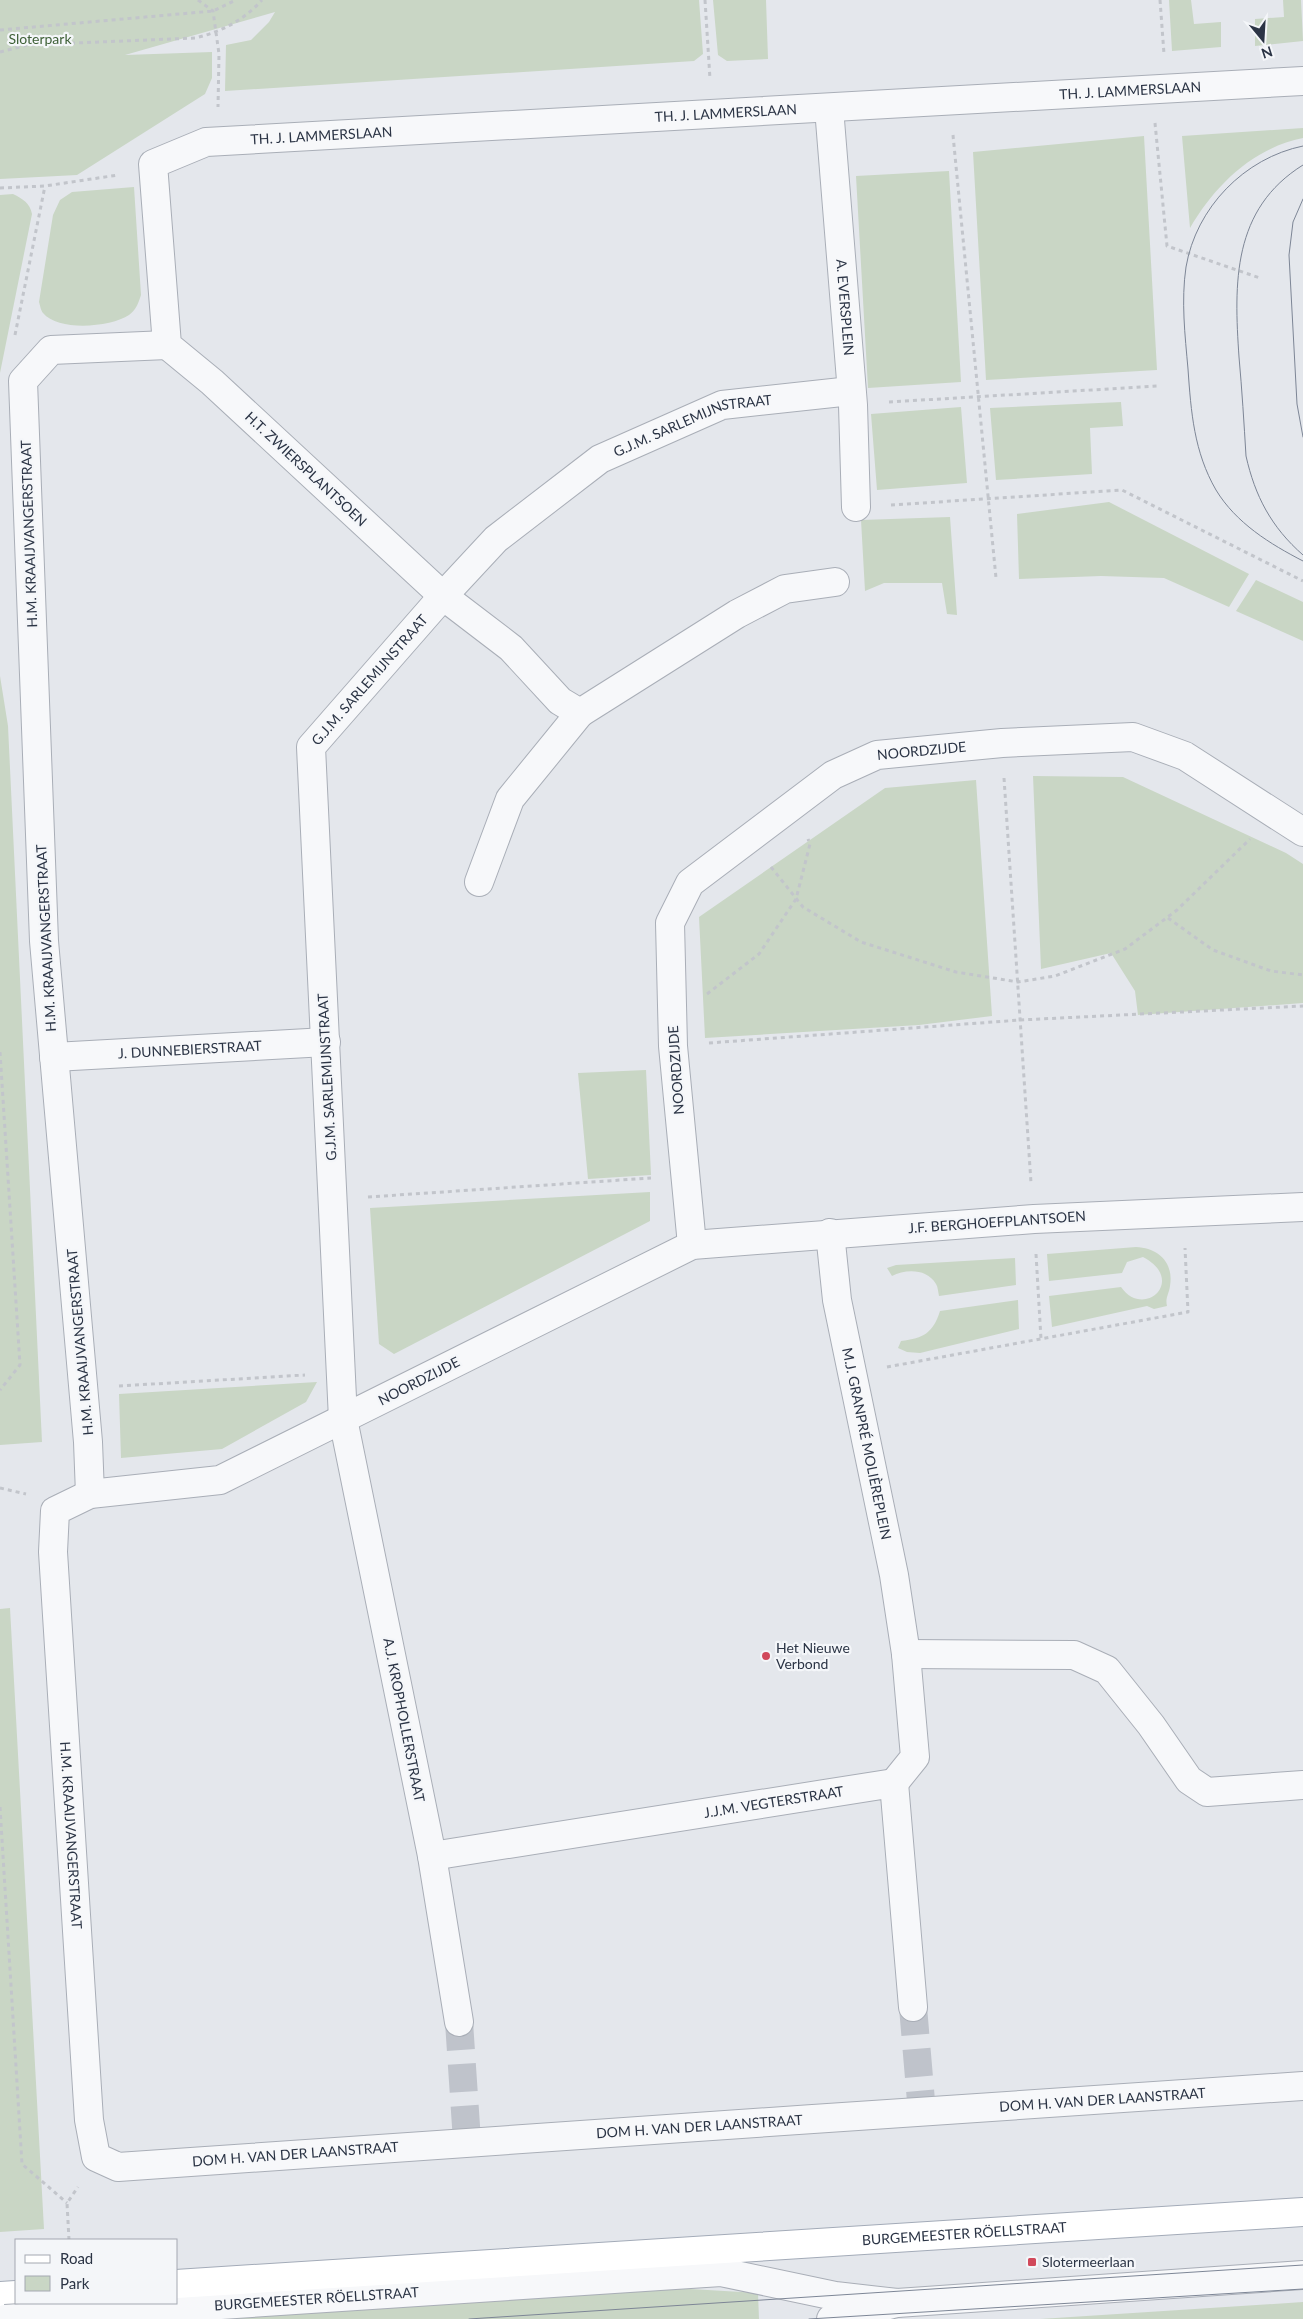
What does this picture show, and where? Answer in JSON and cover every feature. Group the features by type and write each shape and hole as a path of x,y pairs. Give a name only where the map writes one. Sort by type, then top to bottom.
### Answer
{"main road":[{"name":"BURGEMEESTER RÖELLSTRAAT","path":"178,2284 627,2267 1303,2212"},
{"path":"0,2296 15,2295"}],"street":[{"name":"TH. J. LAMMERSLAAN","path":"166,345 153,164 206,142 1303,81"},
{"name":"A. EVERSPLEIN","path":"829,108 852,398 856,507"},
{"name":"H.M. KRAAIJVANGERSTRAAT","path":"90,1494 84,1388 44,941 23,381 51,350 166,345"},
{"name":"H.T. ZWIERSPLANTSOEN","path":"166,345 212,382 442,596 511,648 560,702 580,713"},
{"name":"G.J.M. SARLEMIJNSTRAAT","path":"344,1419 340,1372 311,747 442,596 496,539 600,459 722,405 852,398"},
{"path":"479,882 510,799 580,713 737,614 785,589 835,582"},
{"name":"NOORDZIJDE","path":"55,1511 90,1494 220,1480 692,1245 673,1046 670,923 690,883 833,774 876,755 1002,743 1133,738 1185,756 1303,832"},
{"name":"J. DUNNEBIERSTRAAT","path":"54,1057 326,1042"},
{"name":"J.F. BERGHOEFPLANTSOEN","path":"692,1245 830,1233 1034,1219 1303,1207"},
{"name":"M.J. GRANPRÉ MOLIÈREPLEIN","path":"830,1233 837,1300 894,1575 906,1654 915,1757 894,1783"},
{"name":"A.J. KROPHOLLERSTRAAT","path":"344,1419 432,1856 459,2022"},
{"name":"H.M. KRAAIJVANGERSTRAAT","path":"55,1511 53,1552 89,2120 96,2157"},
{"path":"906,1654 1074,1655 1107,1670 1151,1725 1189,1780 1207,1792 1303,1786"},
{"path":"894,1783 913,2007"},
{"name":"J.J.M. VEGTERSTRAAT","path":"432,1856 894,1783"},
{"name":"DOM H. VAN DER LAANSTRAAT","path":"96,2157 118,2168 467,2141 922,2113 1303,2086"},
{"name":"BURGEMEESTER RÖELLSTRAAT","path":"5,2319 115,2312 627,2267 721,2272 836,2296 897,2303"},
{"name":"BURGEMEESTER RÖELLSTRAAT","path":"831,2319 897,2303 1303,2276"}],"path":[{"path":"198,0 213,12 219,54 218,109 210,112"},
{"path":"0,30 213,12 236,0"},
{"path":"0,52 27,45 196,38 215,34 250,14 262,0"},
{"path":"705,0 713,114"},
{"path":"1160,0 1159,90 1167,246 1260,278"},
{"path":"950,101 996,578"},
{"path":"0,188 46,186 124,174"},
{"path":"14,338 46,186"},
{"path":"852,398 978,396 1158,386"},
{"path":"856,507 1122,490 1303,581"},
{"path":"1002,743 1041,1339"},
{"path":"672,1006 711,993 759,954 796,899 810,844 795,803"},
{"path":"748,839 802,906 861,942 956,972 1018,982 1055,976 1125,950 1168,918 1276,815"},
{"path":"1168,918 1213,950 1271,971 1303,975"},
{"path":"673,1046 1020,1020 1303,1006"},
{"path":"0,1052 20,1365 0,1390"},
{"path":"333,1200 684,1176"},
{"path":"852,1373 1188,1312 1183,1212"},
{"path":"84,1388 340,1372"},
{"path":"0,1488 24,1492"},
{"path":"0,1807 22,2164 67,2203 69,2239"}],"green space":[{"name":"Sloterpark","path":"0,0 699,0 703,54 694,61 225,91 226,45 251,40 269,22 275,12 125,55 212,52 212,78 205,94 77,175 0,179"},
{"path":"713,0 766,0 768,59 727,61 718,55"},
{"path":"1169,0 1191,0 1194,24 1221,22 1221,47 1172,51"},
{"path":"1283,0 1301,0 1303,41 1255,46 1255,19 1284,17"},
{"path":"1303,128 1303,138 1268,150 1237,171 1211,197 1190,228 1182,136"},
{"path":"1144,136 1157,370 986,380 973,152"},
{"path":"949,171 961,382 868,388 856,176"},
{"path":"134,187 141,295 135,309 121,319 98,325 72,325 51,319 42,312 39,302 53,215 60,200 72,192"},
{"path":"13,194 26,202 32,214 0,373 0,195"},
{"path":"1121,402 1123,426 1090,428 1092,474 996,480 990,408"},
{"path":"961,407 967,483 877,490 871,414"},
{"path":"1109,502 1249,574 1229,607 1164,578 1101,576 1019,579 1017,514"},
{"path":"950,517 957,615 947,614 942,583 884,583 865,591 861,520"},
{"path":"1256,580 1303,602 1303,641 1236,611"},
{"path":"0,676 8,726 42,1442 0,1445"},
{"path":"1033,776 1123,777 1286,853 1303,864 1303,1003 1138,1015 1135,991 1111,953 1041,969"},
{"path":"976,780 992,1016 919,1025 705,1038 699,917 885,788"},
{"path":"646,1070 651,1175 588,1179 578,1073"},
{"path":"650,1192 650,1221 394,1354 379,1344 370,1208"},
{"path":"1136,1247 1157,1253 1167,1263 1171,1277 1166,1301 1167,1306 1154,1309 1147,1306 1052,1327 1049,1296 1121,1287 1130,1296 1140,1299 1150,1298 1157,1293 1161,1285 1161,1276 1156,1266 1143,1257 1127,1262 1122,1273 1049,1281 1047,1254"},
{"path":"1015,1258 1016,1285 939,1296 936,1284 927,1275 916,1271 909,1271 892,1276 887,1268 896,1265"},
{"path":"1018,1300 1019,1329 920,1353 907,1352 898,1348 901,1341 922,1336 931,1329 940,1311"},
{"path":"317,1382 306,1402 222,1449 121,1458 119,1394"},
{"path":"10,1608 44,2229 0,2232 0,1609"},
{"path":"674,2288 758,2293 759,2319 194,2319"},
{"path":"1303,2302 1303,2319 1040,2319"}],"tunnel":[{"path":"913,2007 922,2113"},
{"path":"459,2022 467,2141"}],"tram line":[{"path":"1303,146 1281,152 1261,162 1226,189 1212,206 1200,225 1191,245 1186,267 1184,305 1192,416 1198,446 1209,476 1216,490 1233,513 1266,540 1303,561"},
{"path":"1303,165 1280,183 1262,203 1250,226 1238,275 1237,302 1237,329 1246,456 1254,484 1266,510 1282,533 1303,555"},
{"path":"1303,199 1293,222 1289,255 1297,404 1303,437"},
{"path":"469,2319 1303,2265"},
{"path":"809,2319 1303,2289"}],"place":[{"name":"Het Nieuwe Verbond","path":"766,1656"},
{"name":"Slotermeerlaan","path":"1032,2262"}]}
